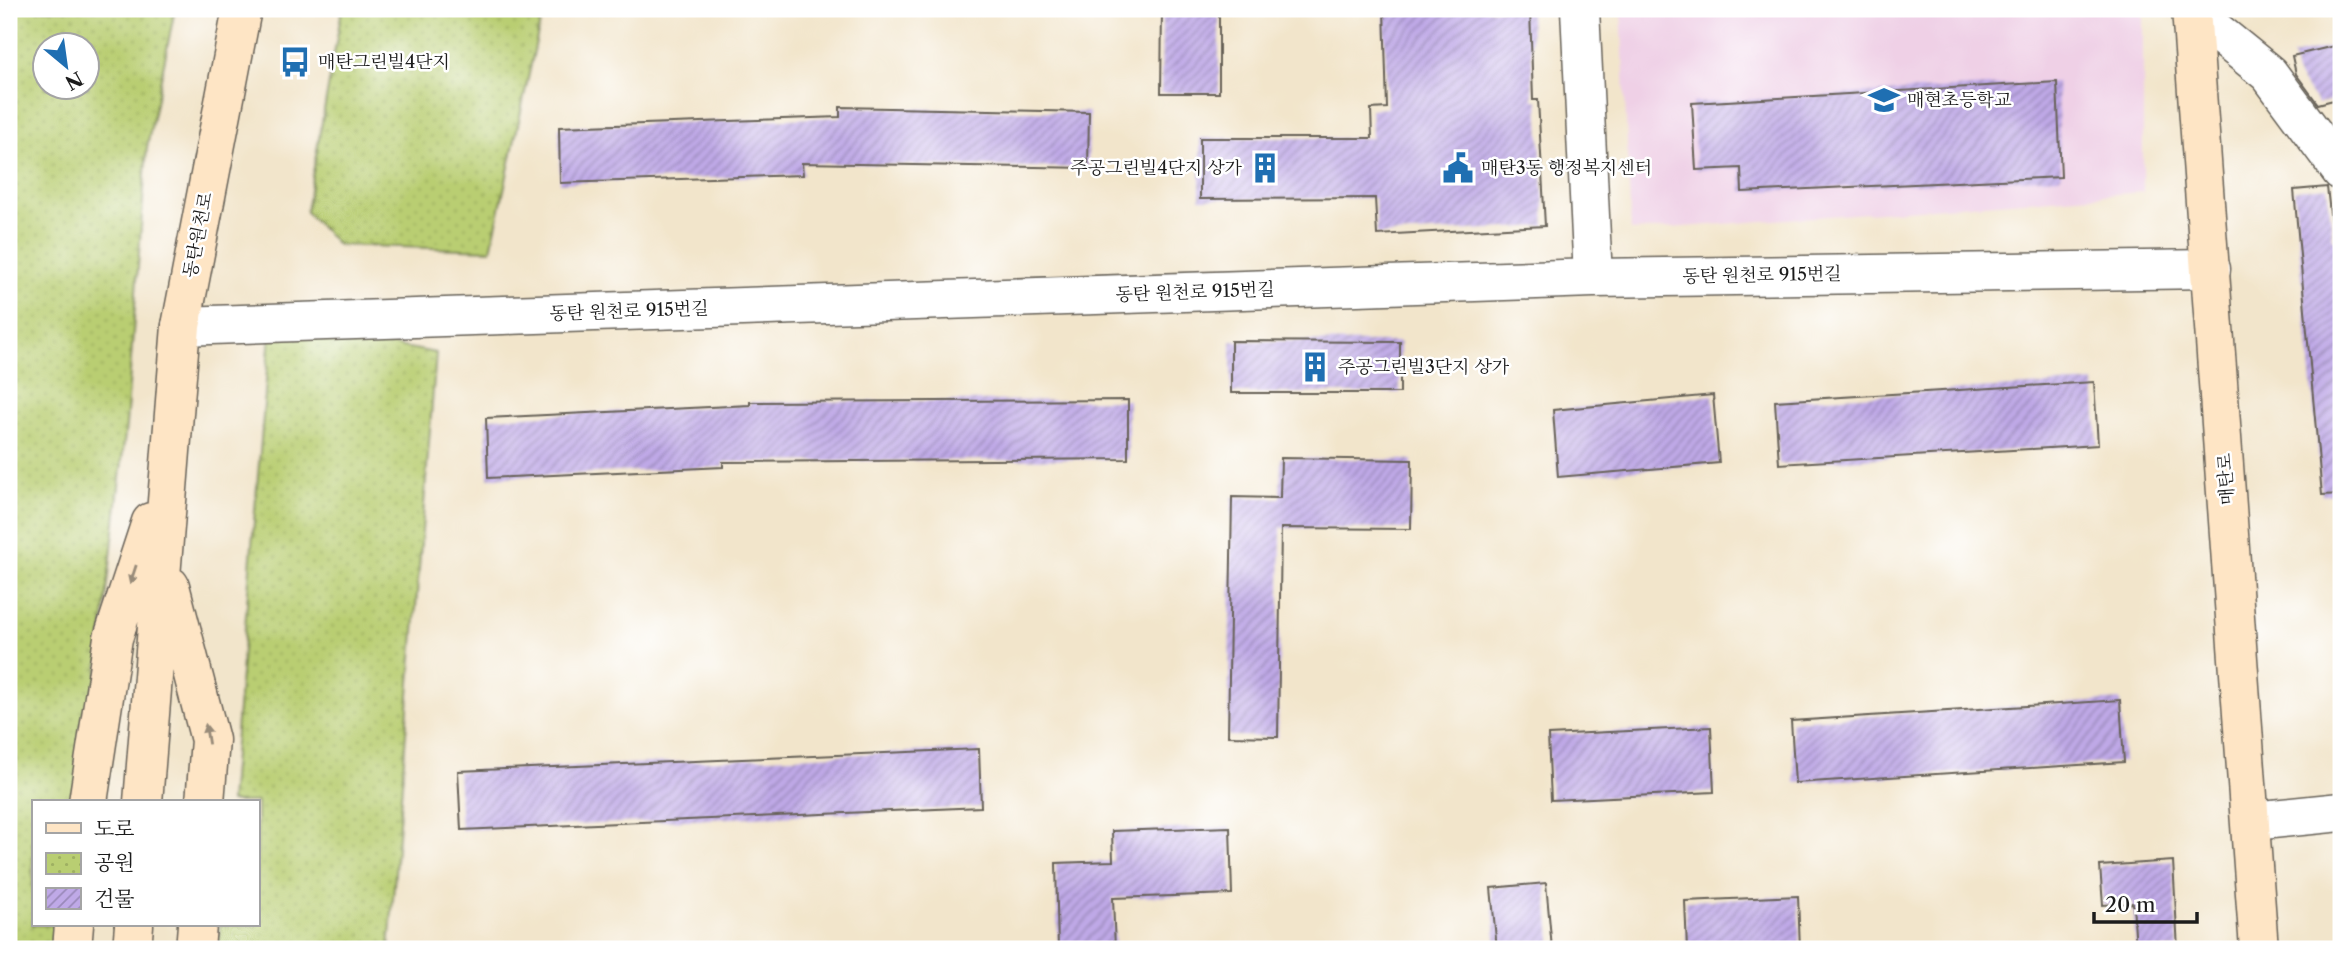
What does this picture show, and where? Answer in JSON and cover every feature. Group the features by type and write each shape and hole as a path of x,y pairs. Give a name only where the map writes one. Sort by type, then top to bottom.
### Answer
{"main road":[{"name":"동탄원천로","path":"143,800 181,326 242,9"},
{"name":"매탄로","path":"2196,10 2211,269 2259,949"},
{"name":"동탄원천로","path":"88,800 113,638 170,463"},
{"name":"동탄원천로","path":"163,557 210,740 205,800"},
{"path":"72,949 74,926"},
{"path":"132,949 134,926"},
{"path":"195,949 197,926"}],"street":[{"path":"1580,9 1593,278"},
{"path":"2196,10 2269,74 2341,171"},
{"name":"동탄 원천로 915번길","path":"181,326 1593,278 2211,269"},
{"path":"2252,821 2341,812"}],"shaded area":[{"name":"매현초등학교","path":"1621,9 2143,9 2143,192 1631,231"}],"green space":[{"path":"10,9 175,9 147,147 126,425 83,800 32,800 32,926 69,926 66,949 9,949"},
{"path":"342,9 543,9 491,250 338,245 306,212"},
{"path":"271,323 436,353 389,949 218,949 220,926 259,926 259,800 230,800"}],"building":[{"path":"1162,9 1219,9 1219,93 1161,93"},
{"path":"1384,9 1530,9 1533,100 1538,100 1545,226 1377,235 1375,198 1200,199 1200,138 1372,138 1371,109 1387,108"},
{"path":"2334,46 2341,75 2341,98 2318,104 2296,74 2292,56"},
{"path":"2057,82 2061,177 1742,192 1741,168 1696,170 1692,103"},
{"path":"840,107 1089,112 1088,168 802,163 803,175 560,183 559,127 840,117"},
{"path":"2327,187 2333,240 2341,239 2341,494 2322,495 2294,190"},
{"name":"주공그린빌3단지 상가","path":"1231,341 1400,342 1400,393 1231,393"},
{"path":"2094,382 2098,445 1779,464 1775,401"},
{"path":"1713,395 1719,463 1558,477 1553,410"},
{"path":"1128,400 1128,459 723,462 723,467 488,478 486,418 750,405 750,402"},
{"path":"1281,458 1412,460 1411,529 1281,528 1278,737 1228,736 1232,497 1280,498"},
{"path":"2120,700 2124,762 1795,783 1791,721"},
{"path":"1711,727 1714,792 1551,800 1548,735"},
{"path":"979,749 981,807 461,830 458,771"},
{"path":"1230,827 1232,894 1113,898 1115,949 1058,949 1056,863 1113,861 1112,831"},
{"path":"2173,861 2178,949 2136,949 2133,903 2103,905 2100,866"},
{"path":"1546,883 1552,949 1497,949 1491,888"},
{"path":"1798,896 1800,949 1687,949 1685,901"}],"place":[{"name":"매탄그린빌4단지","path":"295,62"},
{"name":"매현초등학교","path":"1884,100"},
{"name":"주공그린빌4단지 상가","path":"1265,168"},
{"name":"매탄3동 행정복지센터","path":"1458,168"},
{"name":"주공그린빌3단지 상가","path":"1315,367"}]}
